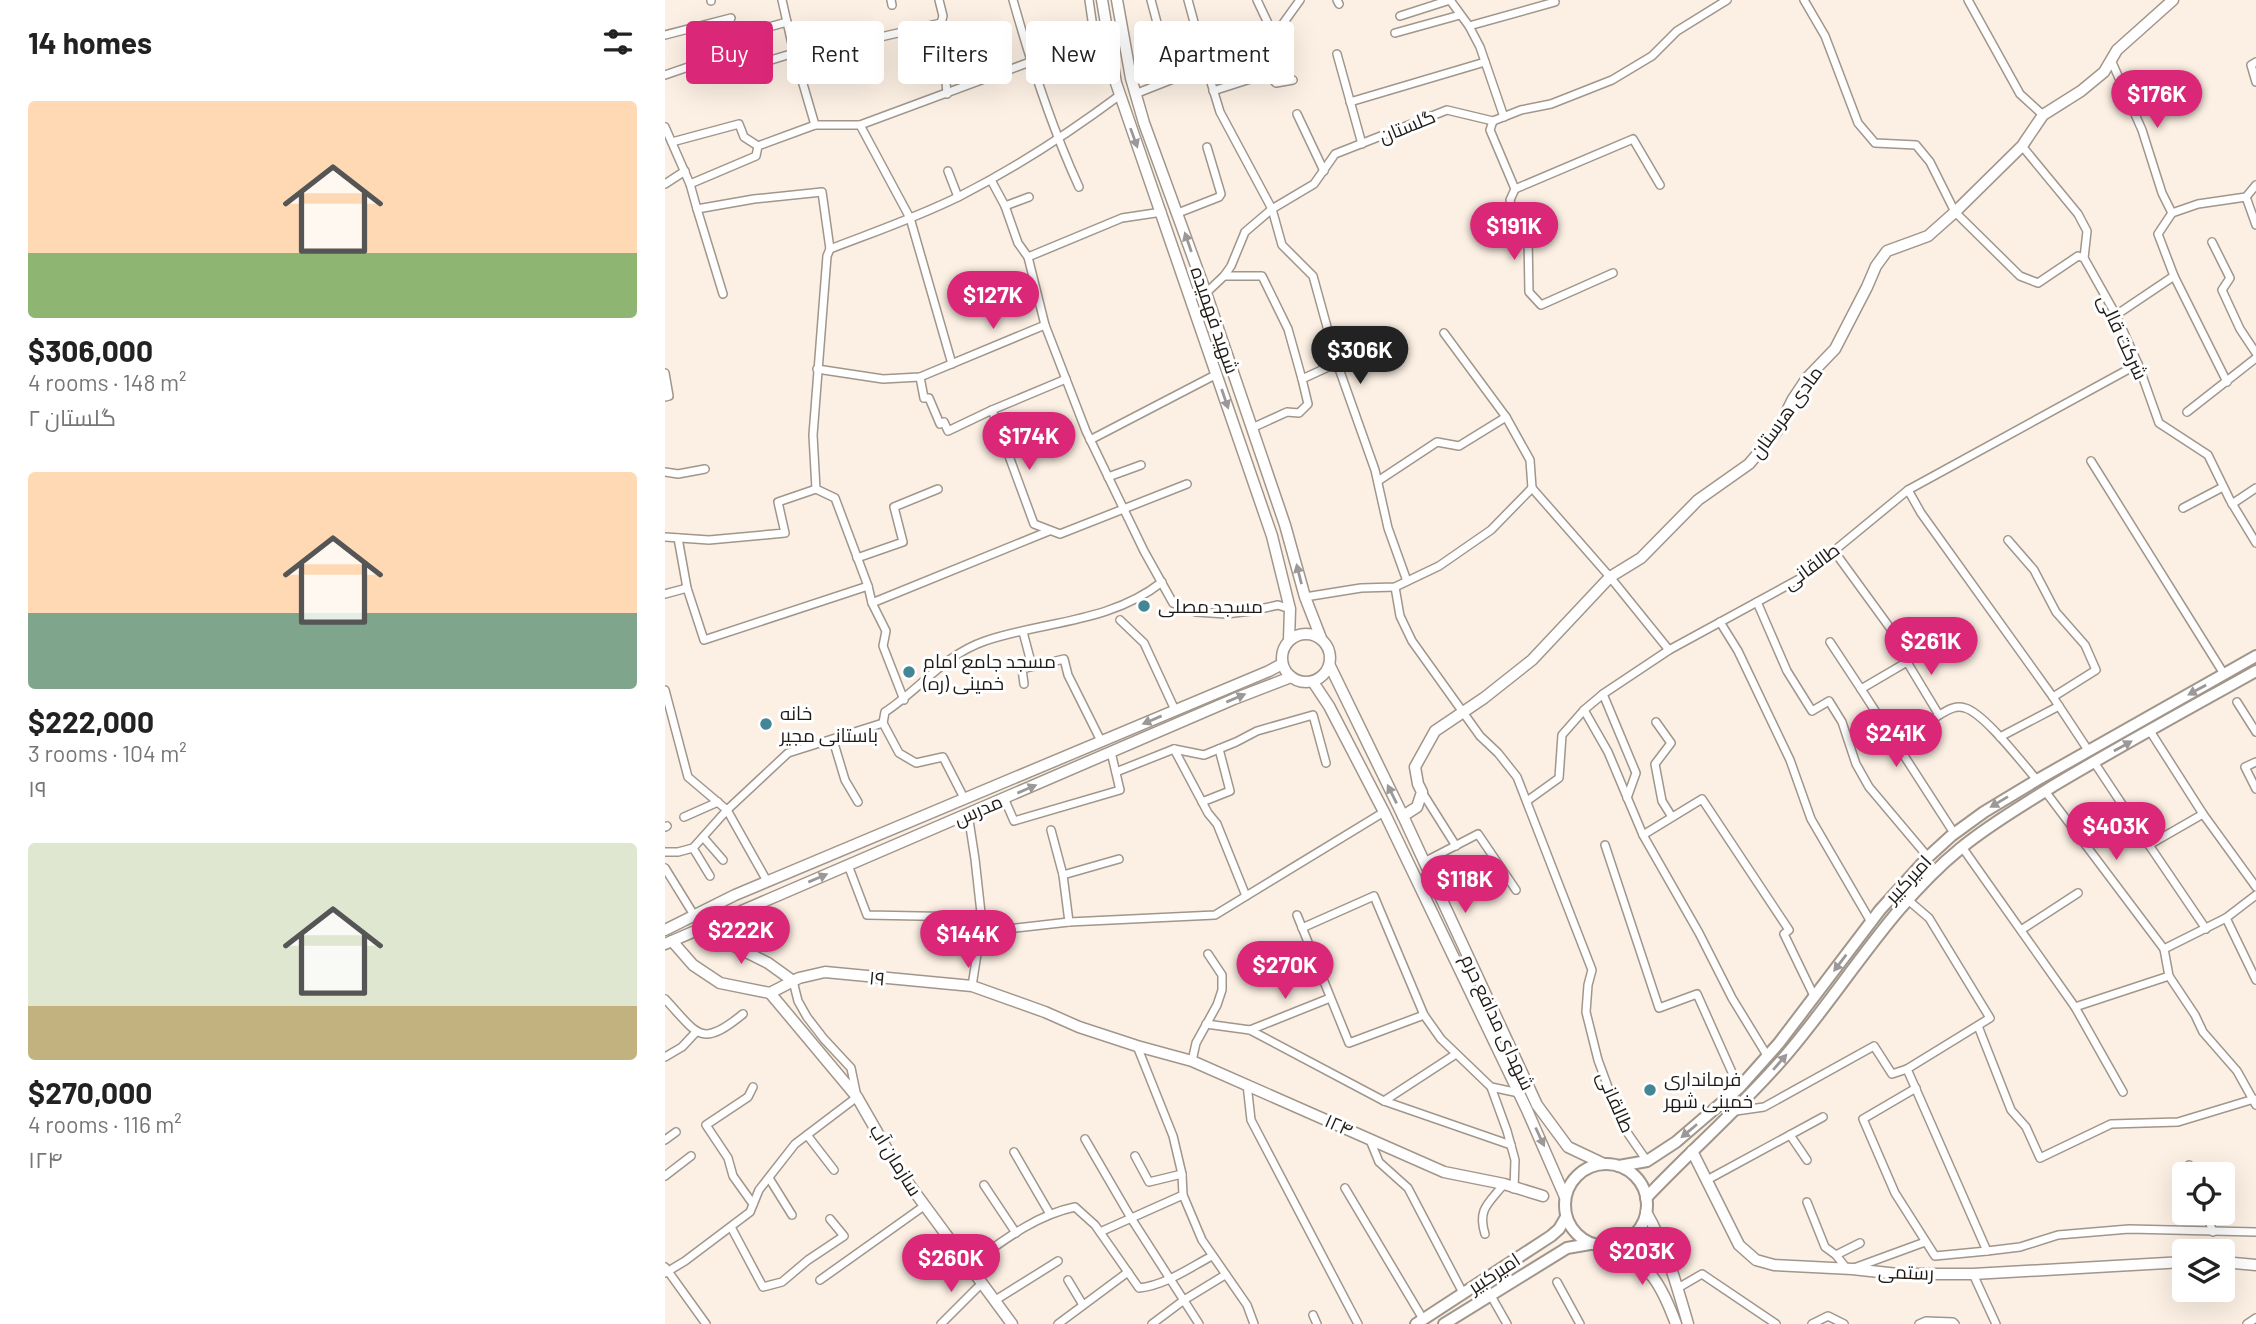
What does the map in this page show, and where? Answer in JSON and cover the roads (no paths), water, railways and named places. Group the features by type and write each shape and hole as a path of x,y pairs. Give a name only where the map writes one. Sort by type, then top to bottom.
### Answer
{"main road":[{"name":"شهید فهمیده","path":"1102,0 1105,21"},
{"name":"شهید فهمیده","path":"1117,0 1135,94 1144,123 1206,293 1275,495 1305,597 1321,638"},
{"name":"مادی هرستان","path":"1422,792 1417,784 1415,767 1435,731 1532,660 1610,577 1641,558 1698,499 1749,464 1777,431 1807,378 1835,349 1876,266 1887,251 1928,236 2022,146 2043,115 2081,91 2104,72 2117,50 2173,0"},
{"name":"شهید فهمیده","path":"1116,84 1272,536 1290,609 1289,640"},
{"path":"1253,479 1262,480 1268,474"},
{"path":"1260,499 1268,492 1275,495"},
{"path":"1308,634 1321,638 1329,651 1326,673 1313,682 1297,681 1282,663 1284,647 1295,636 1308,634"},
{"name":"امیرکبیر","path":"1619,1166 1647,1161 1676,1142 1739,1088 1767,1057 1871,922 1954,833 1983,811 2256,656"},
{"name":"مدرس","path":"665,930 767,881 1269,671 1282,663"},
{"name":"شهدای مدافع حرم","path":"1329,666 1424,862 1532,1108 1565,1197"},
{"name":"امیرکبیر","path":"1646,1198 1736,1111 1789,1052 1908,900 1962,847 1990,825 2045,791 2256,671"},
{"name":"مدرس","path":"668,942 1266,685 1291,677"},
{"name":"شهدای مدافع حرم","path":"1313,682 1329,706 1384,812 1519,1093 1568,1147 1604,1164"},
{"path":"1403,816 1417,807 1422,792"},
{"path":"909,821 918,835"},
{"path":"710,924 732,945 768,962 793,981"},
{"path":"668,942 693,965 720,984 770,993"},
{"name":"۱۹","path":"770,993 793,981 825,972 972,986 1137,1046"},
{"path":"1822,986 1834,994"},
{"name":"سازمان آب","path":"770,993 857,1097 900,1172 1011,1324"},
{"name":"۱۲۴","path":"1137,1046 1192,1061 1444,1172 1503,1184 1543,1196"},
{"name":"رستمی","path":"1692,1151 1739,1245 1756,1260 1774,1265 1898,1274 1973,1275 2172,1263"},
{"path":"1612,1247 1626,1242 1637,1232 1645,1219 1646,1198 1637,1178 1619,1166 1604,1164 1590,1167 1578,1175 1570,1186 1565,1197 1566,1217 1577,1236 1590,1244 1612,1247 1650,1272 1663,1289 1675,1324"},
{"path":"1646,1212 1678,1288 1688,1324"},
{"name":"امیرکبیر","path":"1424,1319 1551,1236 1566,1217"},
{"name":"امیرکبیر","path":"1442,1324 1567,1248 1590,1244"},
{"path":"2235,1263 2256,1265"},
{"path":"1424,1319 1442,1324"}],"street":[{"path":"773,26 787,22 782,0"},
{"path":"939,0 942,21"},
{"path":"1013,0 1026,47"},
{"path":"1089,0 1092,21"},
{"path":"1151,0 1157,21"},
{"path":"1188,0 1194,21"},
{"path":"1257,0 1267,21"},
{"path":"1285,21 1300,0"},
{"path":"1400,16 1450,0 1469,26 1504,117"},
{"path":"1522,0 1525,11"},
{"path":"1515,188 1490,130 1493,121 1551,104 1612,80 1652,56 1677,31 1727,0"},
{"path":"1804,0 1825,36 1858,123 1875,143 1916,145 1930,162 1955,212 2020,276 2038,283 2078,256 2084,258 2087,231 2078,214 2022,146"},
{"path":"1968,0 2019,94 2043,115"},
{"path":"1469,26 1555,2"},
{"path":"1395,33 1461,15"},
{"path":"665,35 731,18"},
{"path":"1337,54 1362,144"},
{"path":"2111,60 2143,130 2162,193 2172,213"},
{"path":"1350,102 1485,62"},
{"path":"2256,62 2251,65 2256,82"},
{"path":"758,146 815,125 860,125 1026,64"},
{"path":"665,75 686,68"},
{"path":"803,84 815,125"},
{"path":"946,84 947,94"},
{"path":"1038,84 1058,141 1079,187"},
{"path":"1135,94 1160,84"},
{"path":"1211,84 1220,112 1272,209 1282,245 1313,276 1337,363 1378,481 1388,528 1407,581"},
{"path":"1213,91 1235,84"},
{"path":"830,249 910,218 991,180 1058,141 1120,95"},
{"name":"گلستان","path":"1206,293 1231,266 1245,232 1272,209 1314,184 1335,154 1447,110 1493,121"},
{"path":"1297,114 1324,171"},
{"path":"672,142 739,124 744,137 758,146"},
{"path":"860,125 910,218 952,364"},
{"path":"665,127 690,184 723,294"},
{"path":"1613,273 1541,305 1529,292 1528,237 1515,221 1510,200 1515,188 1633,139 1660,185"},
{"path":"690,184 756,156 758,146"},
{"path":"1178,213 1221,194 1207,147"},
{"path":"665,184 685,171"},
{"path":"948,171 958,197"},
{"path":"991,180 1005,206 1018,243 1028,257 1045,325 1090,440 1174,603 1196,612 1226,614 1278,605 1290,609"},
{"path":"2227,382 2174,276 2158,234 2172,213 2198,204 2246,197 2256,185"},
{"path":"697,209 754,199 822,192 830,249 827,256 813,435 816,489"},
{"path":"1005,206 1029,197"},
{"path":"2246,197 2256,225"},
{"path":"1028,257 1122,218 1162,212"},
{"path":"2187,412 2256,356 2222,290 2230,278 2212,242"},
{"name":"شرکت قالی","path":"2084,258 2116,315 2138,364 2159,423 2209,455 2232,504 2256,543"},
{"path":"1224,276 1262,276 1288,329 1308,404 1299,414 1287,412 1252,428"},
{"path":"2116,315 2174,276"},
{"path":"817,369 883,379 919,377 1045,325"},
{"path":"1444,333 1506,417 1530,460 1532,488 1669,650"},
{"path":"1302,379 1337,363"},
{"name":"طالقانی","path":"1527,802 1559,778 1563,735 1602,694 1669,650 1801,578 1908,490 2138,364"},
{"path":"665,373 669,396 665,397"},
{"path":"1090,440 1217,374"},
{"path":"919,377 924,398 929,398 940,424 944,422 948,431 1066,379"},
{"path":"992,410 1034,524 1060,534 1187,484"},
{"path":"1378,481 1437,442 1459,446 1506,417"},
{"path":"2091,461 2224,674"},
{"path":"1108,477 1142,465"},
{"path":"665,472 678,474 705,469"},
{"path":"2183,508 2224,487"},
{"path":"1305,597 1361,588 1395,587 1439,566 1491,530 1532,488"},
{"path":"2232,504 2256,488"},
{"path":"665,537 709,540 785,533 778,502 816,489 835,498 868,586 872,604 886,631 883,646 904,700"},
{"path":"857,558 903,542 894,508 938,489"},
{"path":"1908,490 1921,513 2053,697 2088,751"},
{"path":"872,604 1050,530"},
{"path":"678,538 687,588 704,640 868,586"},
{"path":"2008,540 2034,570 2056,612 2085,645 2096,670 2053,697"},
{"path":"1834,551 1893,632 1906,662 1939,715"},
{"path":"964,798 943,757 916,763 899,753 883,723 885,712 904,700 954,654 985,641 1090,617 1144,597 1162,582"},
{"name":"طالقانی","path":"1395,587 1399,616 1428,667 1480,736 1517,777 1592,970 1586,1012 1598,1060 1622,1125 1647,1161"},
{"path":"665,594 687,588"},
{"path":"1757,602 1787,671 1812,711 1829,701 1842,722 1856,764 1869,787 1928,858"},
{"path":"1120,621 1145,643 1175,710"},
{"path":"1720,622 1738,651 1790,761 1811,819 1871,922"},
{"path":"1023,632 1032,666"},
{"path":"1830,642 1954,833"},
{"path":"1024,684 1022,669 1064,659 1068,675 1101,741"},
{"path":"1861,689 1906,662"},
{"path":"665,690 688,776 727,810 767,881"},
{"path":"1602,694 1636,773 1627,799"},
{"path":"2237,702 2256,733"},
{"path":"1898,746 1955,706 1968,708 2000,737 2037,780"},
{"path":"2000,737 2059,706"},
{"path":"1584,710 1608,752 1643,835 1767,1057"},
{"path":"1116,772 1174,749 1204,755 1257,731 1313,715 1326,763"},
{"path":"1656,722 1671,743 1655,764 1662,802 1672,817"},
{"path":"665,852 693,848 727,810 788,753 883,723"},
{"path":"2150,731 2203,814 2256,887"},
{"path":"833,740 845,780 857,803"},
{"path":"1174,749 1217,824 1246,896"},
{"path":"1202,802 1230,791 1219,749"},
{"path":"1004,798 1014,821 1120,790 1111,752"},
{"path":"2094,762 2206,929"},
{"path":"2256,762 2245,767 2256,789"},
{"path":"1978,1026 2011,1110 2026,1127 2041,1158 2111,1124 2178,1122 2255,1102 2237,1071 2203,1032 2169,976 2164,949 2045,791"},
{"path":"1422,792 1456,846"},
{"path":"1643,835 1702,799 1789,930 1784,934 1814,996"},
{"path":"684,817 718,802"},
{"path":"848,865 867,915 970,917 999,930 1069,922 1215,915 1384,812"},
{"path":"968,814 982,922 972,986"},
{"path":"2149,845 2203,814"},
{"path":"1051,830 1063,875 1069,922"},
{"path":"1424,862 1478,834 1516,890"},
{"path":"702,837 723,860"},
{"path":"1605,845 1659,1008 1697,994 1739,1088"},
{"path":"1962,847 2075,1007 2123,1092"},
{"path":"693,848 710,876"},
{"path":"1063,875 1119,859"},
{"path":"665,869 694,915"},
{"path":"2021,930 2078,893"},
{"path":"2164,949 2225,918 2256,895"},
{"path":"1302,928 1374,896 1424,1015 1441,1039 1491,1087 1519,1093"},
{"path":"1736,1111 1764,1107 1874,1046 1892,1074 1907,1069 1990,1018 1929,918 1908,900"},
{"path":"1297,915 1349,1043 1424,1015"},
{"path":"2225,918 2256,980"},
{"path":"1192,1061 1196,1043 1222,990 1222,975 1208,954"},
{"path":"2075,1007 2169,976"},
{"name":"سازمان آب","path":"793,981 797,1001 807,1017 851,1068 857,1097"},
{"path":"1251,1030 1330,998"},
{"path":"665,999 696,1032 711,1034 722,1031 743,1014"},
{"path":"1206,1024 1251,1030 1384,1101 1511,1145"},
{"path":"665,1058 683,1047 696,1032"},
{"path":"1137,1046 1173,1136 1182,1174 1183,1195 1202,1240 1247,1305 1254,1324"},
{"path":"1384,1101 1457,1054"},
{"path":"1907,1069 1987,1251"},
{"path":"1247,1084 1251,1120 1358,1324"},
{"path":"753,1087 748,1097 706,1125 728,1158 733,1176 753,1204"},
{"path":"1491,1087 1515,1160 1514,1189"},
{"path":"1916,1088 1863,1119 1895,1193 1935,1256 2020,1247 2057,1235 2129,1229 2256,1232"},
{"path":"706,1324 666,1271 750,1212 759,1190 795,1144 857,1097"},
{"path":"1707,1180 1823,1117"},
{"path":"665,1140 676,1132"},
{"path":"807,1135 834,1170"},
{"path":"1790,1135 1807,1160"},
{"path":"1085,1139 1131,1218 1199,1324"},
{"path":"1370,1139 1379,1161 1408,1188 1464,1293"},
{"path":"1014,1152 1050,1214"},
{"path":"665,1176 691,1156"},
{"path":"1135,1156 1149,1182 1182,1174"},
{"path":"769,1178 792,1215"},
{"path":"1485,1234 1482,1210 1503,1184"},
{"path":"984,1185 1016,1233"},
{"path":"1345,1188 1424,1319"},
{"path":"1100,1232 1183,1195"},
{"path":"1807,1202 1825,1247 1849,1269 1925,1242"},
{"path":"820,1280 924,1206"},
{"path":"968,1266 1056,1210 1075,1207 1100,1232 1139,1288 1152,1287 1212,1256"},
{"path":"731,1227 763,1287 782,1282 808,1260 844,1236 830,1219"},
{"path":"2211,1225 2213,1231"},
{"path":"1836,1255 1860,1243"},
{"path":"994,1301 1058,1261"},
{"path":"1058,1324 1128,1272"},
{"path":"1678,1288 1702,1274 1776,1324"},
{"path":"1152,1324 1225,1275"},
{"path":"1973,1275 1996,1324"},
{"path":"1068,1280 1083,1305"},
{"path":"1557,1282 1580,1324"},
{"path":"941,1324 981,1284"},
{"path":"1490,1294 1507,1324"},
{"path":"1313,1315 1317,1324"},
{"path":"1812,1324 1828,1316 1844,1324"},
{"path":"2248,1324 2256,1318"},
{"path":"1919,1324 1926,1321 1955,1324"}],"place":[{"name":"مسجد مصلی","path":"1144,606"},
{"name":"مسجد جامع امام خمینی (ره)","path":"909,672"},
{"name":"خانه باستانی مجیر","path":"766,724"},
{"name":"فرمانداری خمینی شهر","path":"1650,1090"}]}
